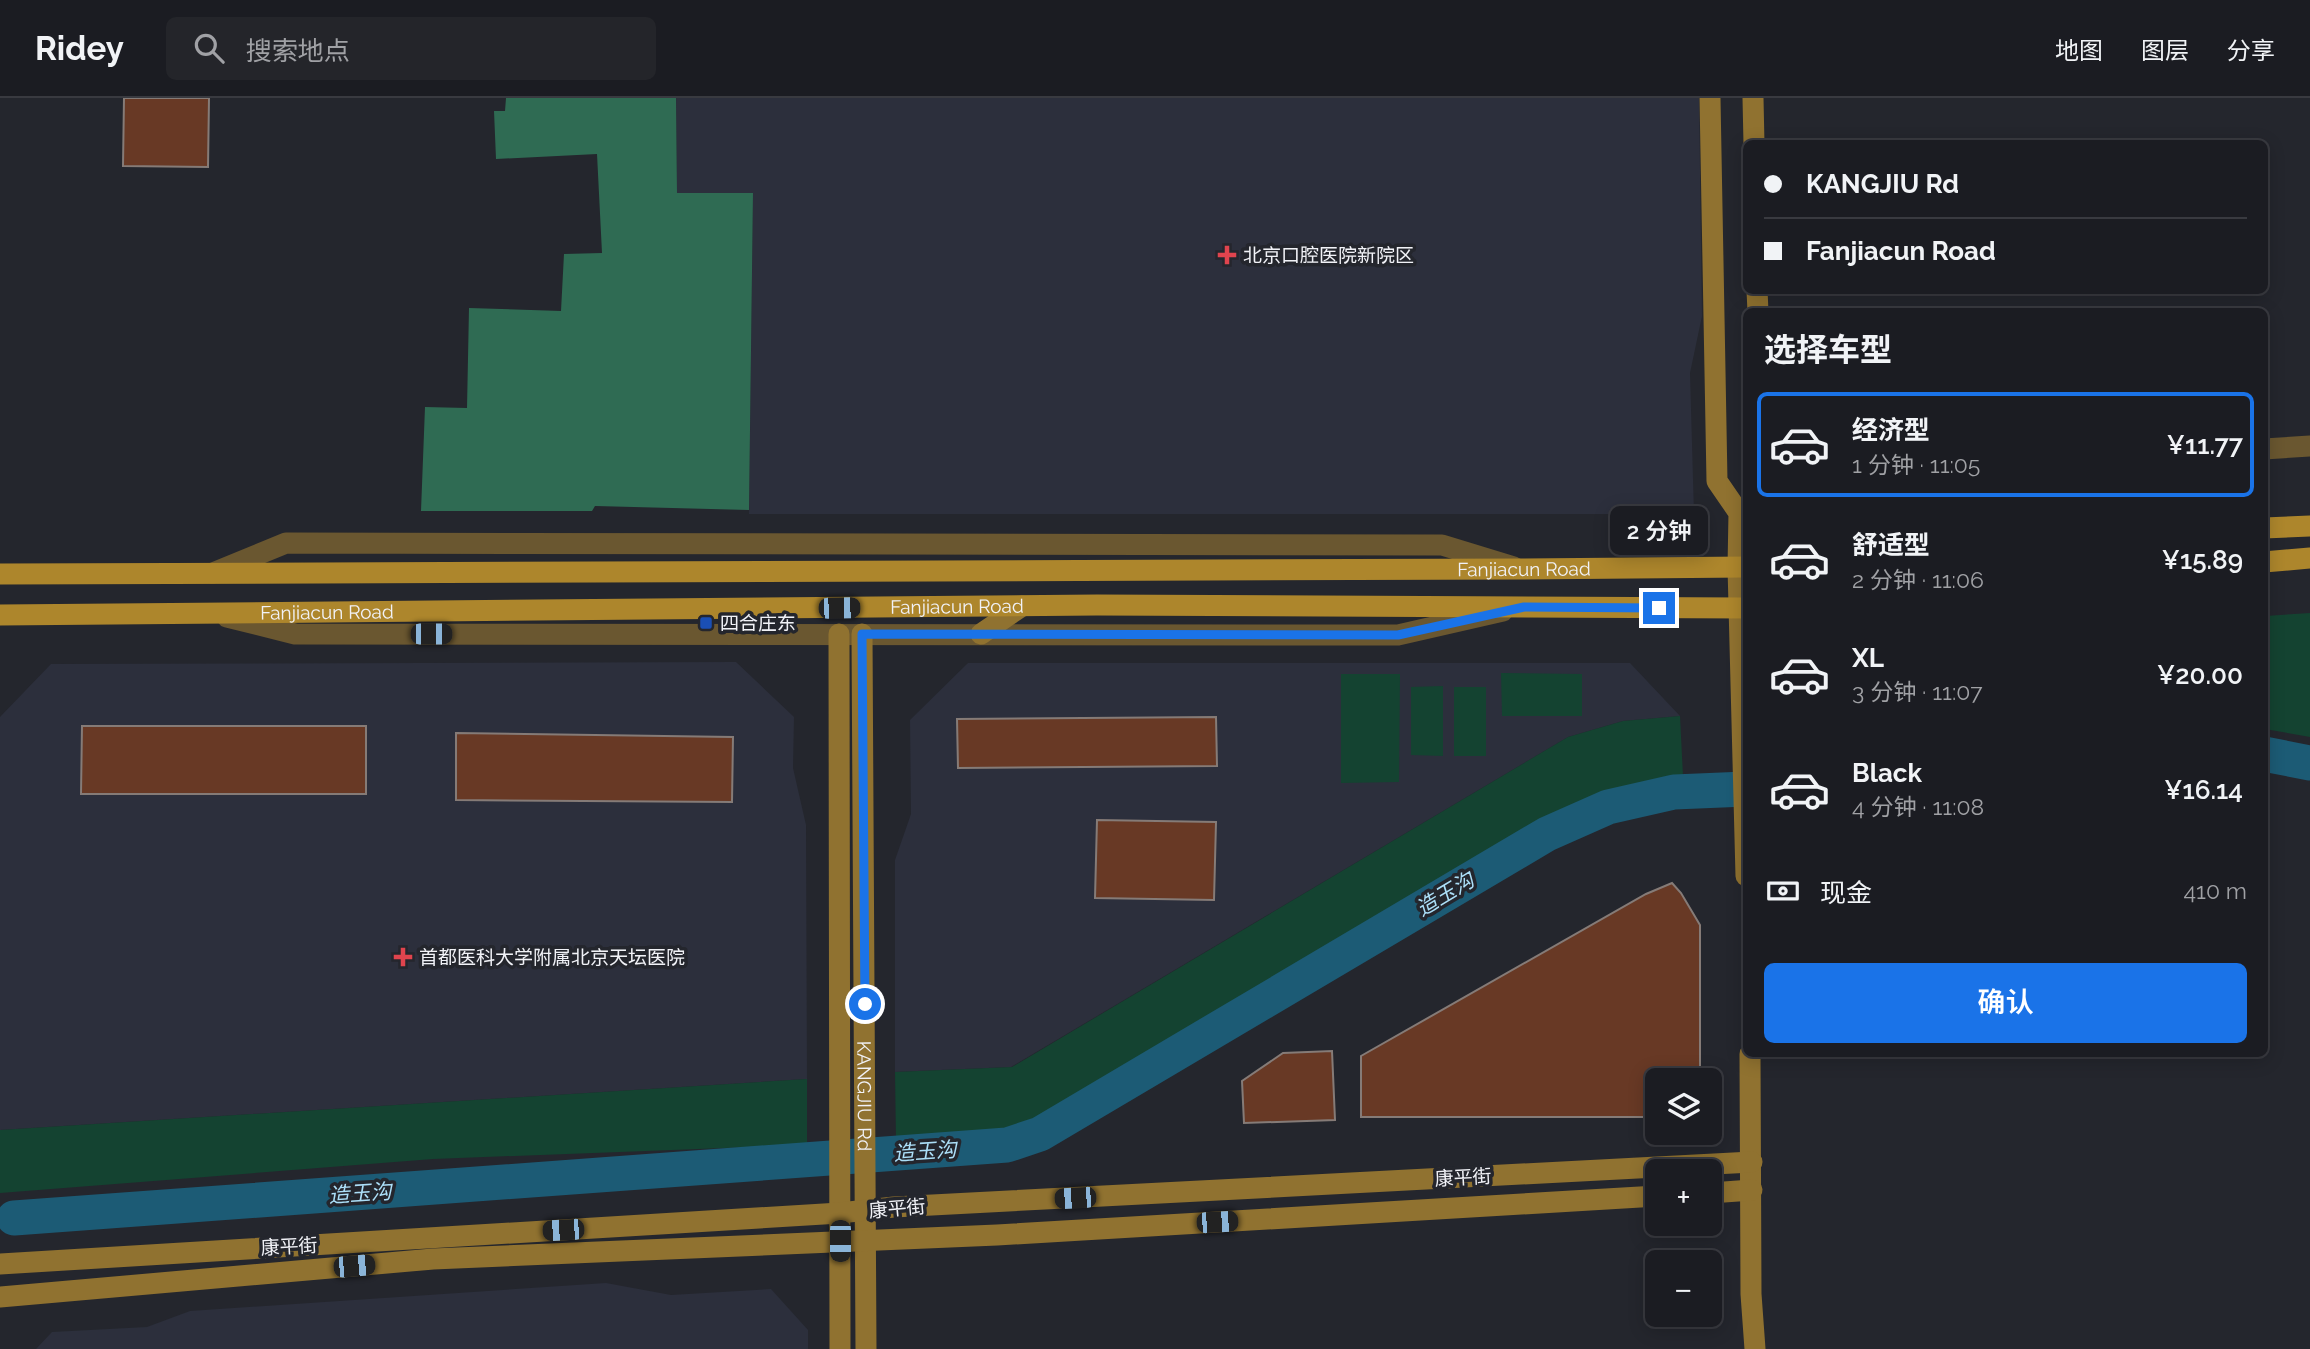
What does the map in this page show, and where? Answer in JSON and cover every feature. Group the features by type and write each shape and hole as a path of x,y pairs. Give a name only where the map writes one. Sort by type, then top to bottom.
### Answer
{"main road":[{"path":"2268,528 2310,526"},
{"path":"2268,562 2310,558"},
{"name":"Fanjiacun Road","path":"0,574 1742,567"},
{"name":"Fanjiacun Road","path":"0,615 1022,606 1743,608"}],"street":[{"path":"1710,98 1717,481 1743,508 1743,608"},
{"path":"1753,98 1754,140"},
{"path":"2268,449 2310,446"},
{"path":"213,573 286,543 1443,545 1522,569"},
{"path":"981,634 1022,606"},
{"path":"215,614 295,634 1398,635 1524,607"},
{"name":"KANGJIU Rd","path":"839,634 840,1349"},
{"name":"KANGJIU Rd","path":"862,634 866,1349"},
{"path":"839,690 862,690"},
{"path":"1750,1057 1751,1294 1755,1349"},
{"name":"康平街","path":"0,1264 934,1205 1752,1162"},
{"path":"1722,1192 1752,1190"},
{"name":"康平街","path":"0,1297 433,1259 997,1235 1645,1197"}],"shaded area":[{"name":"北京口腔医院新院区","path":"676,98 1699,98 1702,316 1690,373 1694,514 749,514 753,193 677,193"},
{"name":"首都医科大学附属北京天坛医院","path":"736,662 794,717 793,768 806,825 807,1079 0,1130 0,717 51,664"},
{"path":"968,663 1630,663 1680,716 1623,721 1568,737 1011,1067 895,1072 895,860 911,814 910,720"},
{"path":"606,1283 671,1295 771,1289 808,1330 808,1349 36,1349 52,1332 147,1327 190,1311"}],"green space":[{"path":"506,98 676,98 677,193 753,193 749,510 595,506 592,511 421,511 425,407 467,408 469,308 561,311 564,254 602,253 597,154 496,159 494,111 505,111"},
{"path":"2310,613 2310,737 2268,730 2268,616"},
{"path":"1501,673 1582,674 1582,716 1502,716"},
{"path":"1341,674 1400,674 1399,782 1341,783"},
{"path":"1443,686 1443,756 1411,755 1411,687"},
{"path":"1454,687 1486,687 1486,756 1454,756"},
{"path":"1680,716 1683,776 1621,791 1561,811 1035,1125 1008,1132 896,1140 895,1072 1012,1067 1568,737 1623,721"},
{"path":"807,1079 807,1145 433,1159 0,1193 0,1130"}],"building":[{"path":"124,98 209,98 208,167 123,166"},
{"path":"1216,717 1217,766 958,768 957,719"},
{"path":"82,726 366,726 366,794 81,794"},
{"path":"456,733 733,737 732,802 456,800"},
{"path":"1097,820 1216,822 1214,900 1095,898"},
{"path":"1672,883 1700,925 1700,1068 1645,1068 1645,1117 1361,1117 1361,1056 1646,894"},
{"path":"1332,1051 1335,1120 1244,1123 1242,1081 1283,1053"}],"waterway":[{"name":"造玉沟","path":"2268,755 2310,763"},
{"name":"造玉沟","path":"14,1218 1007,1145 1040,1134 1547,834 1608,807 1674,792 1743,789"}],"place":[{"name":"北京口腔医院新院区","path":"1227,255"},
{"name":"四合庄东","path":"706,623"},
{"name":"首都医科大学附属北京天坛医院","path":"403,957"}],"route":[{"path":"865,1004 862,634 1398,635 1524,607 1659,608"}]}
